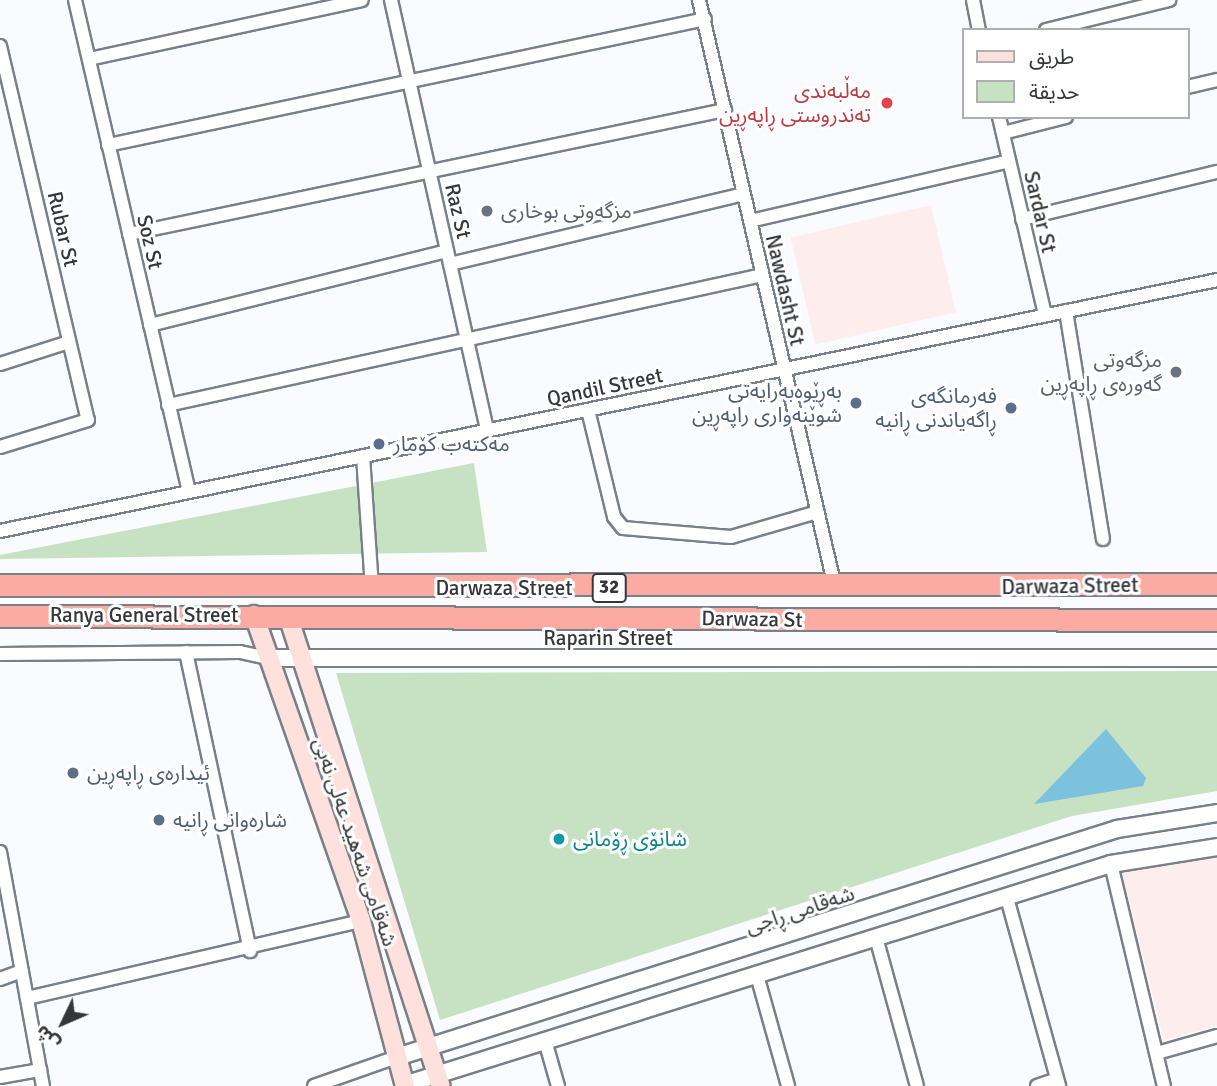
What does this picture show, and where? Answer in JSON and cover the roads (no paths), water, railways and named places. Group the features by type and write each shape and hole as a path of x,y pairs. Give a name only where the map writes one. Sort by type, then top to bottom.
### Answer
{"highway":[{"path":"1190,584 1190,620"},
{"name":"Darwaza Street","path":"0,585 835,588 1217,584"},
{"name":"Ranya General Street","path":"0,616 288,616"},
{"name":"Darwaza St","path":"288,616 1217,620"}],"main road":[{"name":"شەقامی شەهید عەلی نەبی","path":"254,615 361,921 403,1086"},
{"name":"شەقامی شەهید عەلی نەبی","path":"288,616 440,1082"}],"street":[{"name":"Soz St","path":"75,0 189,492"},
{"path":"89,59 362,0"},
{"name":"Raz St","path":"391,0 487,430"},
{"name":"Nawdasht St","path":"699,0 835,588"},
{"path":"973,0 979,28"},
{"path":"1054,28 1169,0"},
{"path":"108,145 705,19"},
{"name":"Rubar St","path":"0,46 88,420 0,447"},
{"path":"1189,87 1217,80"},
{"path":"129,234 725,110"},
{"name":"Sardar St","path":"1000,119 1045,316"},
{"path":"1003,133 1058,119"},
{"path":"750,221 1009,161"},
{"path":"1022,219 1217,172"},
{"path":"150,326 743,194"},
{"path":"168,405 762,275"},
{"name":"Qandil Street","path":"0,531 1217,280"},
{"path":"1066,311 1103,539"},
{"path":"0,364 69,342"},
{"path":"588,410 614,517 623,528 731,537 817,512"},
{"path":"363,456 372,587"},
{"path":"186,652 250,951"},
{"name":"Raparin Street","path":"0,654 186,652 300,659 1217,658"},
{"name":"شەقامی ڕاجی","path":"397,1057 430,1049 1117,829 1217,813"},
{"path":"403,1086 440,1082 546,1044 758,979 1111,864 1217,847"},
{"path":"0,856 43,1086"},
{"path":"1111,864 1164,1086"},
{"path":"1007,898 1058,1083 1037,1086"},
{"path":"27,998 250,951 361,921"},
{"path":"877,940 917,1086"},
{"path":"0,979 22,971"},
{"path":"758,979 788,1086"},
{"path":"1157,1053 1217,1036"},
{"path":"546,1044 558,1086"},
{"path":"314,1086 397,1057"},
{"path":"0,1077 40,1070"}],"water":[{"path":"1106,729 1146,778 1143,786 1034,804"}],"place":[{"name":"مەڵبەندی تەندروستی ڕاپەڕین","path":"887,103"},
{"name":"مزگەوتی بوخاری","path":"487,211"},
{"name":"مزگەوتی گەورەی ڕاپەڕین","path":"1176,372"},
{"name":"بەڕێوەبەرایەتی شوێنەواری راپەڕین","path":"856,403"},
{"name":"فەرمانگەی ڕاگەیاندنی ڕانیە","path":"1011,408"},
{"name":"مەکتەب کۆمار","path":"379,444"},
{"name":"ئیدارەی ڕاپەڕین","path":"73,773"},
{"name":"شارەوانی ڕانیە","path":"159,820"},
{"name":"شانۆی ڕۆمانی","path":"559,839"}]}
